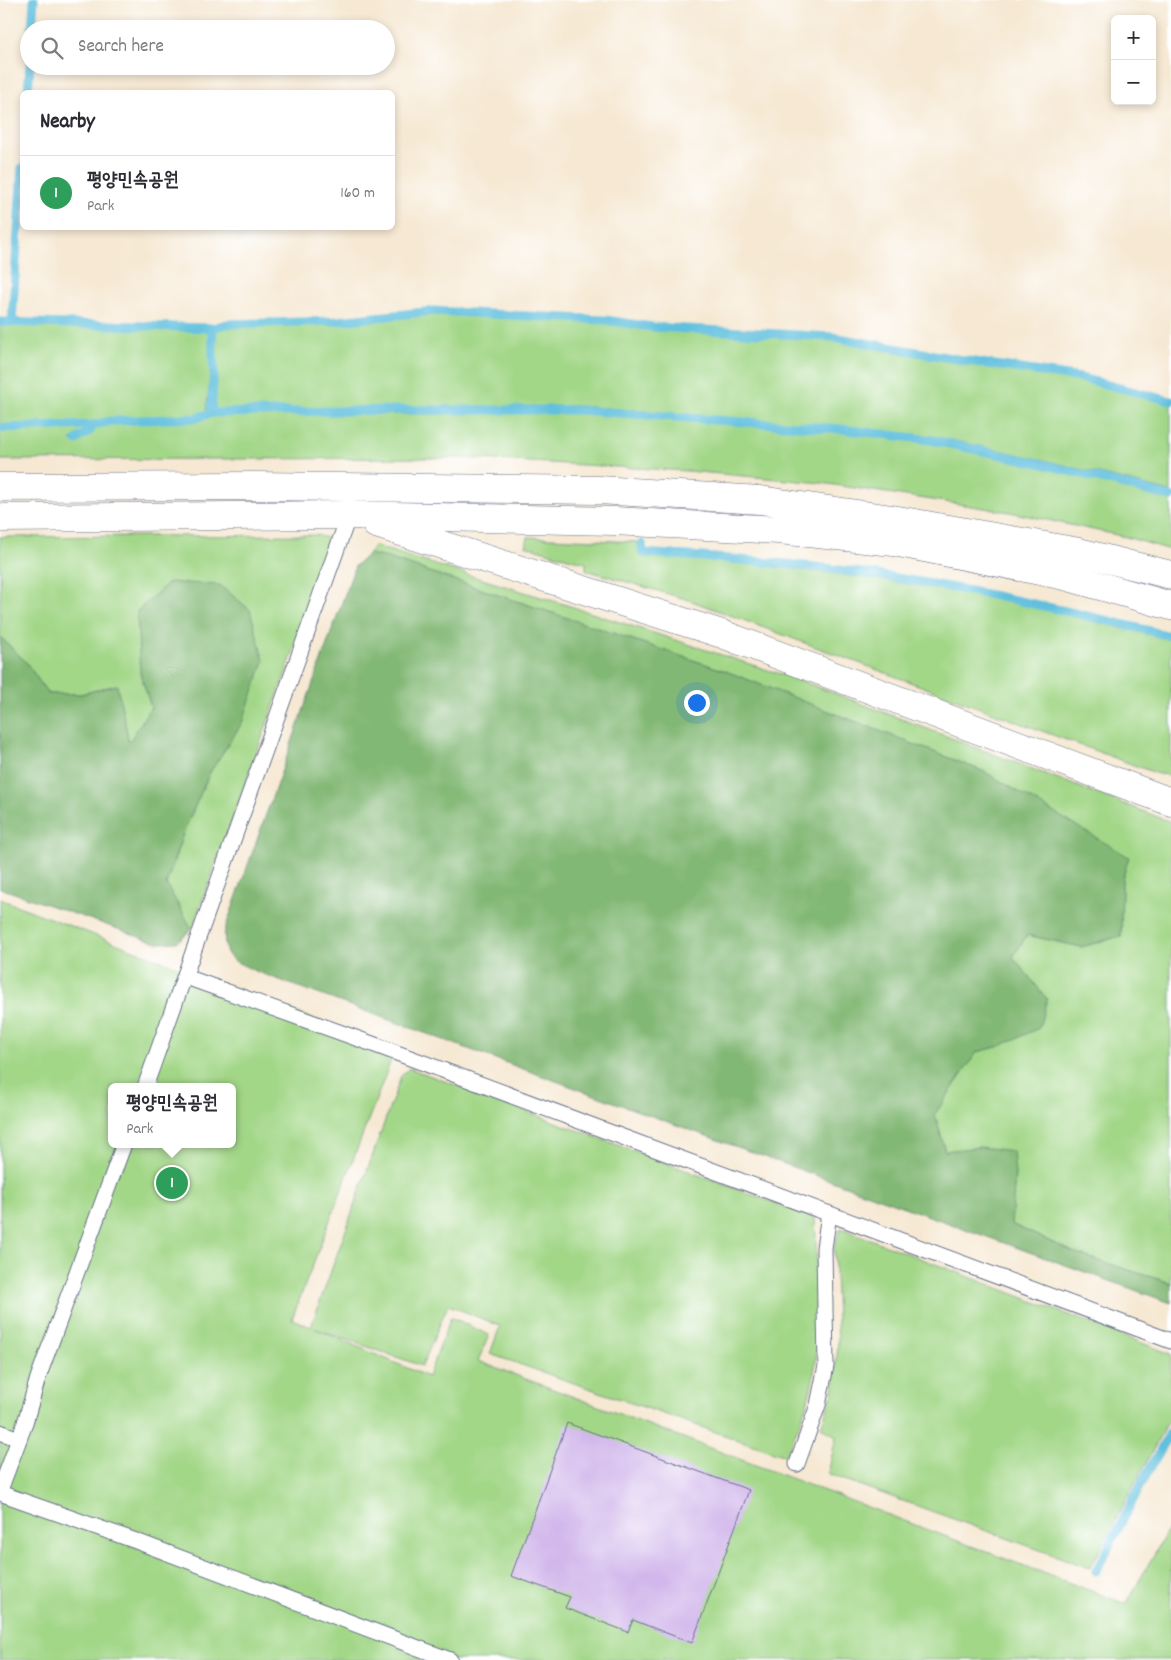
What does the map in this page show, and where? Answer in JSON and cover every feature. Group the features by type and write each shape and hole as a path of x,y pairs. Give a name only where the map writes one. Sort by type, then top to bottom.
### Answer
{"highway":[{"path":"0,487 254,486 599,490 760,500 892,519 1079,552 1171,575"},
{"path":"0,518 349,515 614,521 779,530 894,542 1065,576 1171,606"},
{"path":"349,515 722,634 1171,802"}],"lane":[{"path":"147,1083 349,515"},
{"path":"186,977 378,1046 1171,1341"},
{"path":"123,1148 38,1378 0,1492 450,1660"},
{"path":"797,1464 818,1406 826,1366 824,1248 829,1214"},
{"path":"0,1432 19,1439"}],"green space":[{"path":"434,314 605,322 653,329 833,339 967,363 1080,379 1171,403 1171,492 1040,459 932,436 840,426 580,406 214,410 217,372 216,330 226,327 338,323"},
{"path":"0,325 209,330 211,372 206,412 196,416 0,426"},
{"path":"579,413 840,431 930,443 1037,466 1171,501 1171,550 1126,537 1010,512 822,483 687,471 462,458 0,460 0,430 88,426 86,430 71,440 75,444 97,427 112,423 196,420 210,415"},
{"path":"316,535 327,538 331,549 192,929 166,884 184,831 210,772 242,723 140,673 151,707 129,743 116,685 81,694 48,694 26,662 0,637 0,537"},
{"path":"528,537 638,542 639,555 798,569 917,585 1010,602 1171,640 1171,775 1158,774 689,600 586,570 586,563 526,546"},
{"path":"374,546 570,606 802,681 1171,822 1171,1283 1080,1255 1011,1224 1015,1173 980,1147 945,1151 935,1114 977,1052 1000,1046 1047,999 1013,957 1027,935 1081,947 1121,936 1122,879 985,772 723,670 388,558 368,554"},
{"path":"368,554 388,558 723,670 985,772 1129,857 1122,879 1121,936 1081,947 1027,935 1013,957 1047,999 1039,1028 1000,1046 977,1052 935,1114 945,1151 980,1147 1013,1151 1015,1173 1011,1224 1080,1255 1171,1283 1171,1303 255,971 230,957 225,947 225,929 355,566"},
{"path":"169,582 220,585 250,610 264,661 242,723 210,772 184,831 166,884 192,929 177,942 158,943 0,888 0,637 26,662 48,694 81,694 117,685 129,742 151,707 140,673 137,611"},
{"path":"0,899 395,1050 292,1319 311,1327 401,1076 409,1068 815,1218 818,1323 815,1364 810,1394 785,1456 490,1354 500,1326 448,1305 422,1366 314,1328 428,1377 451,1317 489,1335 478,1361 1126,1604 1169,1528 1171,1529 1171,1660 0,1660"},
{"path":"841,1228 1171,1354 1171,1416 1090,1568 828,1474 836,1436 821,1427 833,1392 838,1346 834,1244"}],"building":[{"path":"567,1423 749,1490 692,1643 633,1620 628,1632 565,1608 570,1597 511,1576"}],"waterway":[{"path":"33,20 34,0"},
{"path":"28,90 29,75"},
{"path":"12,322 20,199"},
{"path":"0,322 212,328 227,324 337,321 434,311 605,320 652,327 833,337 968,361 1081,378 1171,401"},
{"path":"211,413 214,372 212,328"},
{"path":"0,428 93,425 111,421 196,418 211,413 579,410 841,429 931,440 1039,463 1171,497"},
{"path":"76,440 90,431 93,425"},
{"path":"642,544 643,553 840,570 923,582 1048,607 1171,636"},
{"path":"1096,1571 1171,1431"}],"place":[{"name":"평양민속공원","path":"172,1183"}]}
